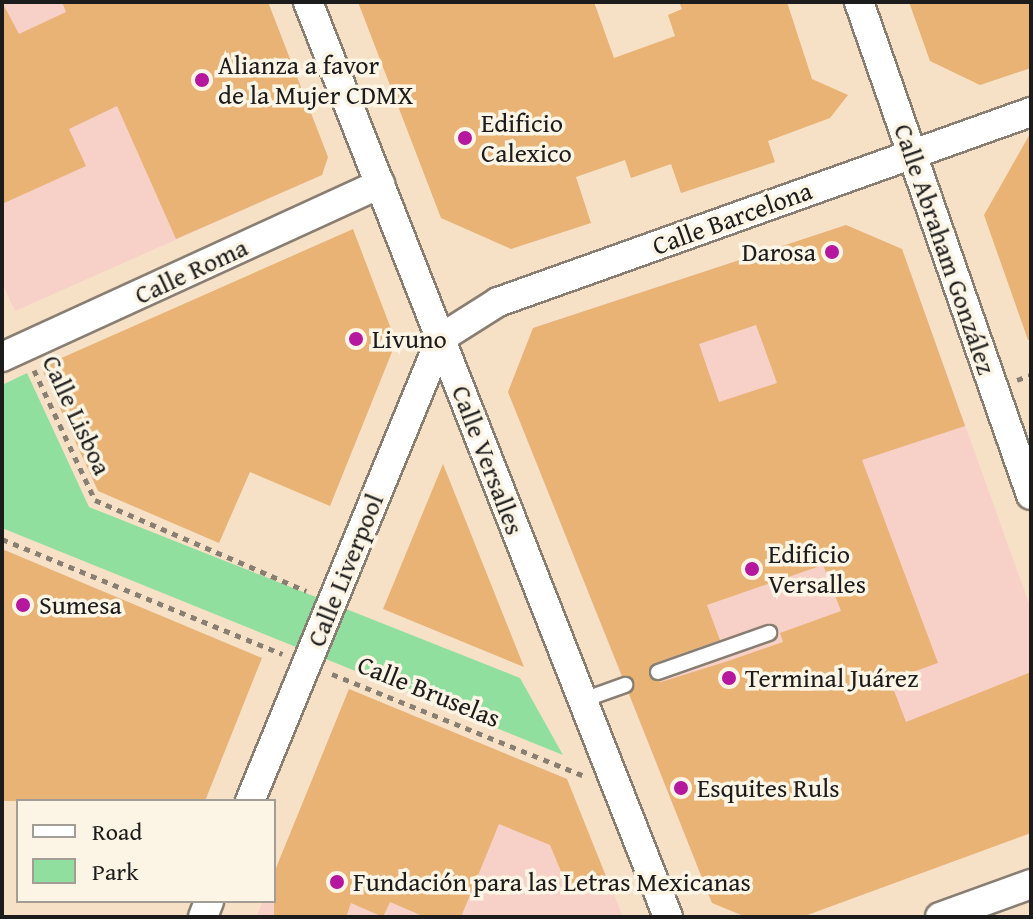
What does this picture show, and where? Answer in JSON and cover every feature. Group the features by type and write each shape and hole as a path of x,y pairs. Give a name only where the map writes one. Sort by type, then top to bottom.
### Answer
{"street":[{"name":"Calle Versalles","path":"308,2 668,917"},
{"name":"Calle Abraham González","path":"859,2 1031,495"},
{"name":"Calle Barcelona","path":"441,338 498,302 1031,112"},
{"name":"Calle Roma","path":"13,352 380,184"},
{"name":"Calle Liverpool","path":"251,799 441,338"},
{"path":"940,917 1031,884"}],"lane":[{"path":"658,672 769,633"},
{"path":"583,700 625,685"}],"path":[{"name":"Calle Lisboa","path":"13,352 95,500 332,603"},
{"name":"Calle Bruselas","path":"2,539 618,790"}],"shaded area":[{"path":"2,2 268,2 328,157 322,175 15,311 2,283"},
{"path":"846,225 902,249 1031,609 1031,833 712,903 508,392 533,328"},
{"path":"349,689 567,779 623,917 256,917 262,903 276,903 276,868"}],"green space":[{"path":"27,373 89,507 520,678 563,755 2,528 2,385"}],"building":[{"path":"2,2 19,34 66,12 62,2 268,2 328,157 322,175 176,239 117,106 69,129 86,166 2,204"},
{"path":"358,2 594,2 614,58 675,36 668,15 682,9 679,2 787,2 812,79 848,95 830,118 768,141 775,162 681,193 671,164 631,178 625,160 576,177 591,223 511,249 441,218"},
{"path":"909,2 1031,2 1031,68 980,85 930,61"},
{"path":"1031,132 1031,340 1028,340 984,215"},
{"path":"846,225 902,249 965,426 862,460 938,663 890,680 906,722 1031,672 1031,833 802,917 746,917 712,903 629,694 634,681 622,676 508,392 533,328","holes":["756,325 777,383 719,402 699,344","823,565 841,611 780,633 783,642 728,661 661,682 649,676 655,663 720,640 707,605"]},
{"path":"353,229 396,342 330,506 250,472 219,543 98,491 41,367"},
{"path":"443,464 524,667 383,609"},
{"path":"2,549 262,658 206,799 2,801"},
{"path":"349,689 567,779 607,879 570,893 550,845 499,824 461,917 425,917 390,902 383,917 351,903 346,917 274,917 276,868"}],"place":[{"name":"Alianza a favor de la Mujer CDMX","path":"202,80"},
{"name":"Edificio Calexico","path":"465,138"},
{"name":"Darosa","path":"832,252"},
{"name":"Livuno","path":"356,339"},
{"name":"Edificio Versalles","path":"752,569"},
{"name":"Sumesa","path":"23,605"},
{"name":"Terminal Juárez","path":"729,678"},
{"name":"Esquites Ruls","path":"681,788"},
{"name":"Fundación para las Letras Mexicanas","path":"337,882"}]}
